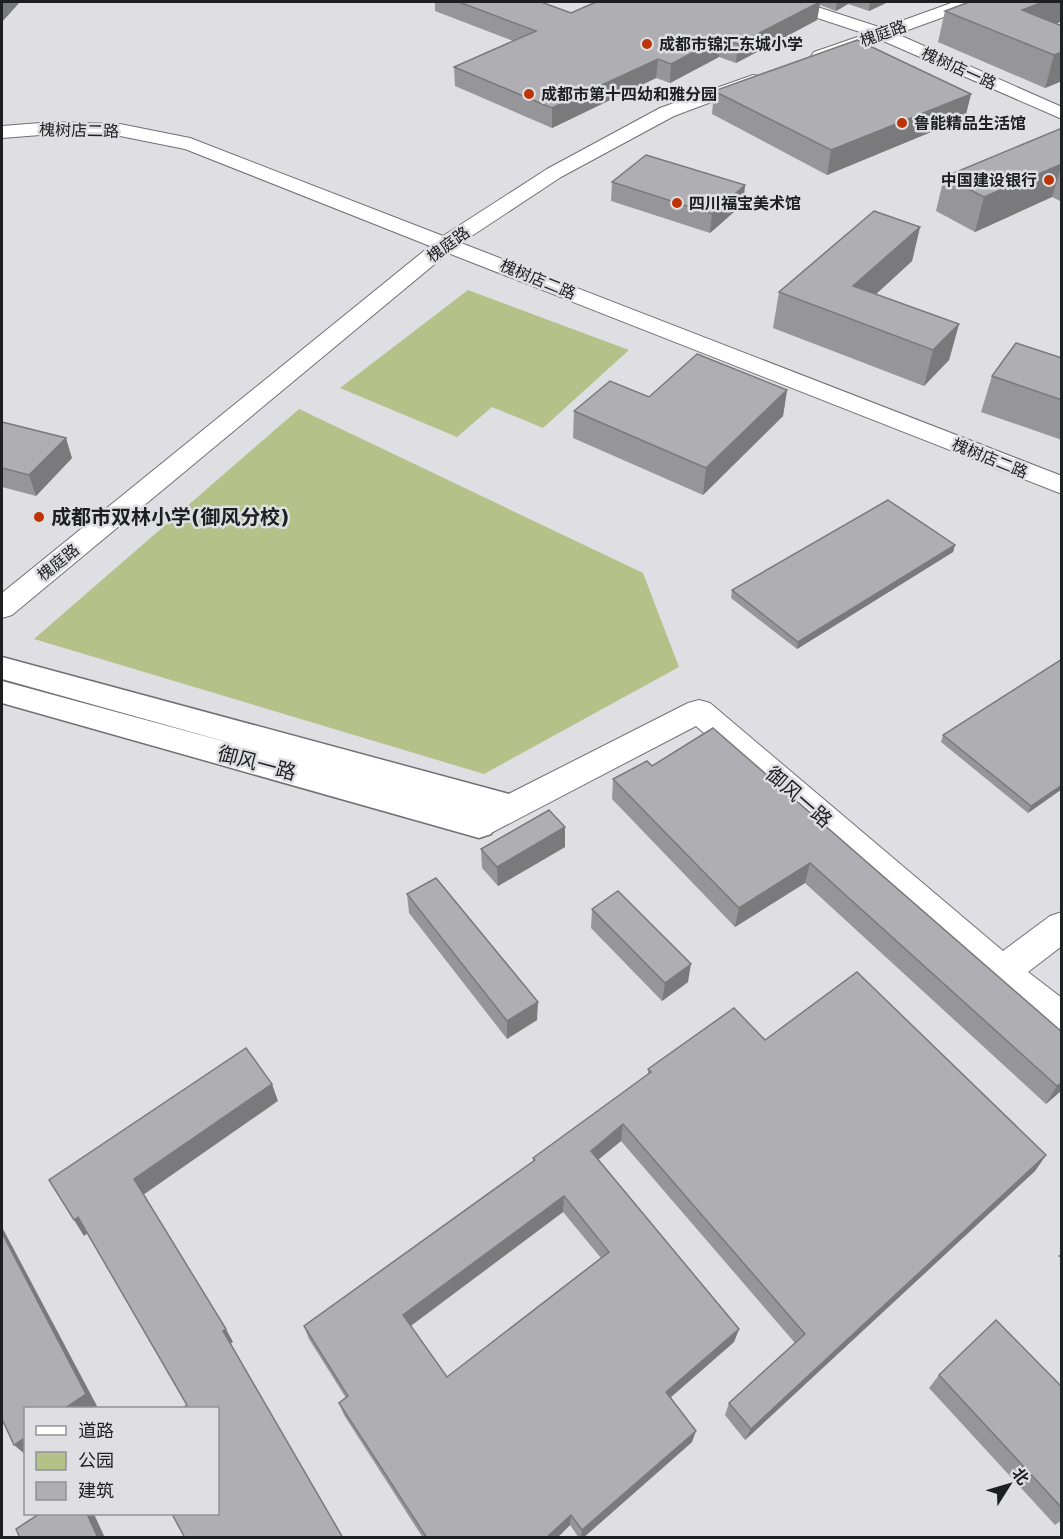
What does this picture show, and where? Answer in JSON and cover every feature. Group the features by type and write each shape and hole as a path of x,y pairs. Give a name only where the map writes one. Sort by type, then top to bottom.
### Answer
{"main road":[{"name":"御风一路","path":"2,668 509,807"},
{"name":"御风一路","path":"2,692 479,824"}],"street":[{"name":"槐树店一路","path":"787,2 881,33 1062,114"},
{"name":"槐庭路","path":"795,65 968,2"},
{"name":"槐庭路","path":"2,608 447,243 554,173 667,112 774,72"},
{"name":"槐树店二路","path":"2,132 53,128 120,130 190,144 1062,486"},
{"name":"御风一路","path":"479,824 699,711 1002,972 1062,1020"},
{"path":"1002,972 1062,926"}],"green space":[{"path":"468,290 629,350 543,428 492,407 457,437 340,388"},
{"path":"299,409 643,573 679,667 484,774 34,639"}],"building":[{"path":"459,2 541,2 571,13 596,2 820,2 738,44 721,38 671,64 658,59 552,108 454,67 536,31"},
{"path":"969,2 1043,2 1022,10 1062,26 1062,52 1054,55 945,11"},
{"path":"857,40 971,94 831,150 714,91"},
{"path":"1062,128 1062,164 984,197 944,177"},
{"path":"646,155 745,185 712,214 612,182"},
{"path":"874,211 920,227 853,286 959,324 933,350 779,292"},
{"path":"1016,343 1062,358 1062,400 992,376"},
{"path":"697,354 787,390 706,468 574,411 610,381 649,397"},
{"path":"2,422 66,438 29,475 2,468"},
{"path":"888,500 955,545 798,642 732,590"},
{"path":"1062,659 1062,785 1031,806 943,735"},
{"path":"713,728 1062,1032 1062,1083 1057,1086 810,863 739,908 613,779 647,761 652,766"},
{"path":"549,810 565,827 497,867 481,849"},
{"path":"436,878 538,1002 507,1021 407,894"},
{"path":"618,891 691,964 665,983 592,909"},
{"path":"857,972 1046,1155 751,1429 729,1403 805,1334 623,1124 591,1151 739,1329 666,1392 696,1431 582,1530 571,1515 546,1538 427,1538 339,1403 348,1396 304,1326 535,1160 533,1158 651,1072 648,1069 734,1008 765,1040","holes":["564,1196 609,1252 447,1377 403,1315"]},
{"path":"246,1048 272,1084 134,1179 226,1329 223,1331 343,1538 185,1538 173,1515 219,1515 219,1407 184,1407 187,1405 78,1217 74,1220 49,1180"},
{"path":"2,1233 86,1394 66,1407 24,1407 24,1438 14,1445 2,1419"},
{"path":"996,1320 1062,1387 1062,1508 939,1375"},
{"path":"37,1515 87,1515 98,1538 20,1538 16,1529"}],"place":[{"name":"成都市锦汇东城小学","path":"647,44"},
{"name":"成都市第十四幼和雅分园","path":"529,94"},
{"name":"鲁能精品生活馆","path":"902,123"},
{"name":"中国建设银行","path":"1049,180"},
{"name":"四川福宝美术馆","path":"677,203"},
{"name":"成都市双林小学(御风分校)","path":"39,517"}]}
